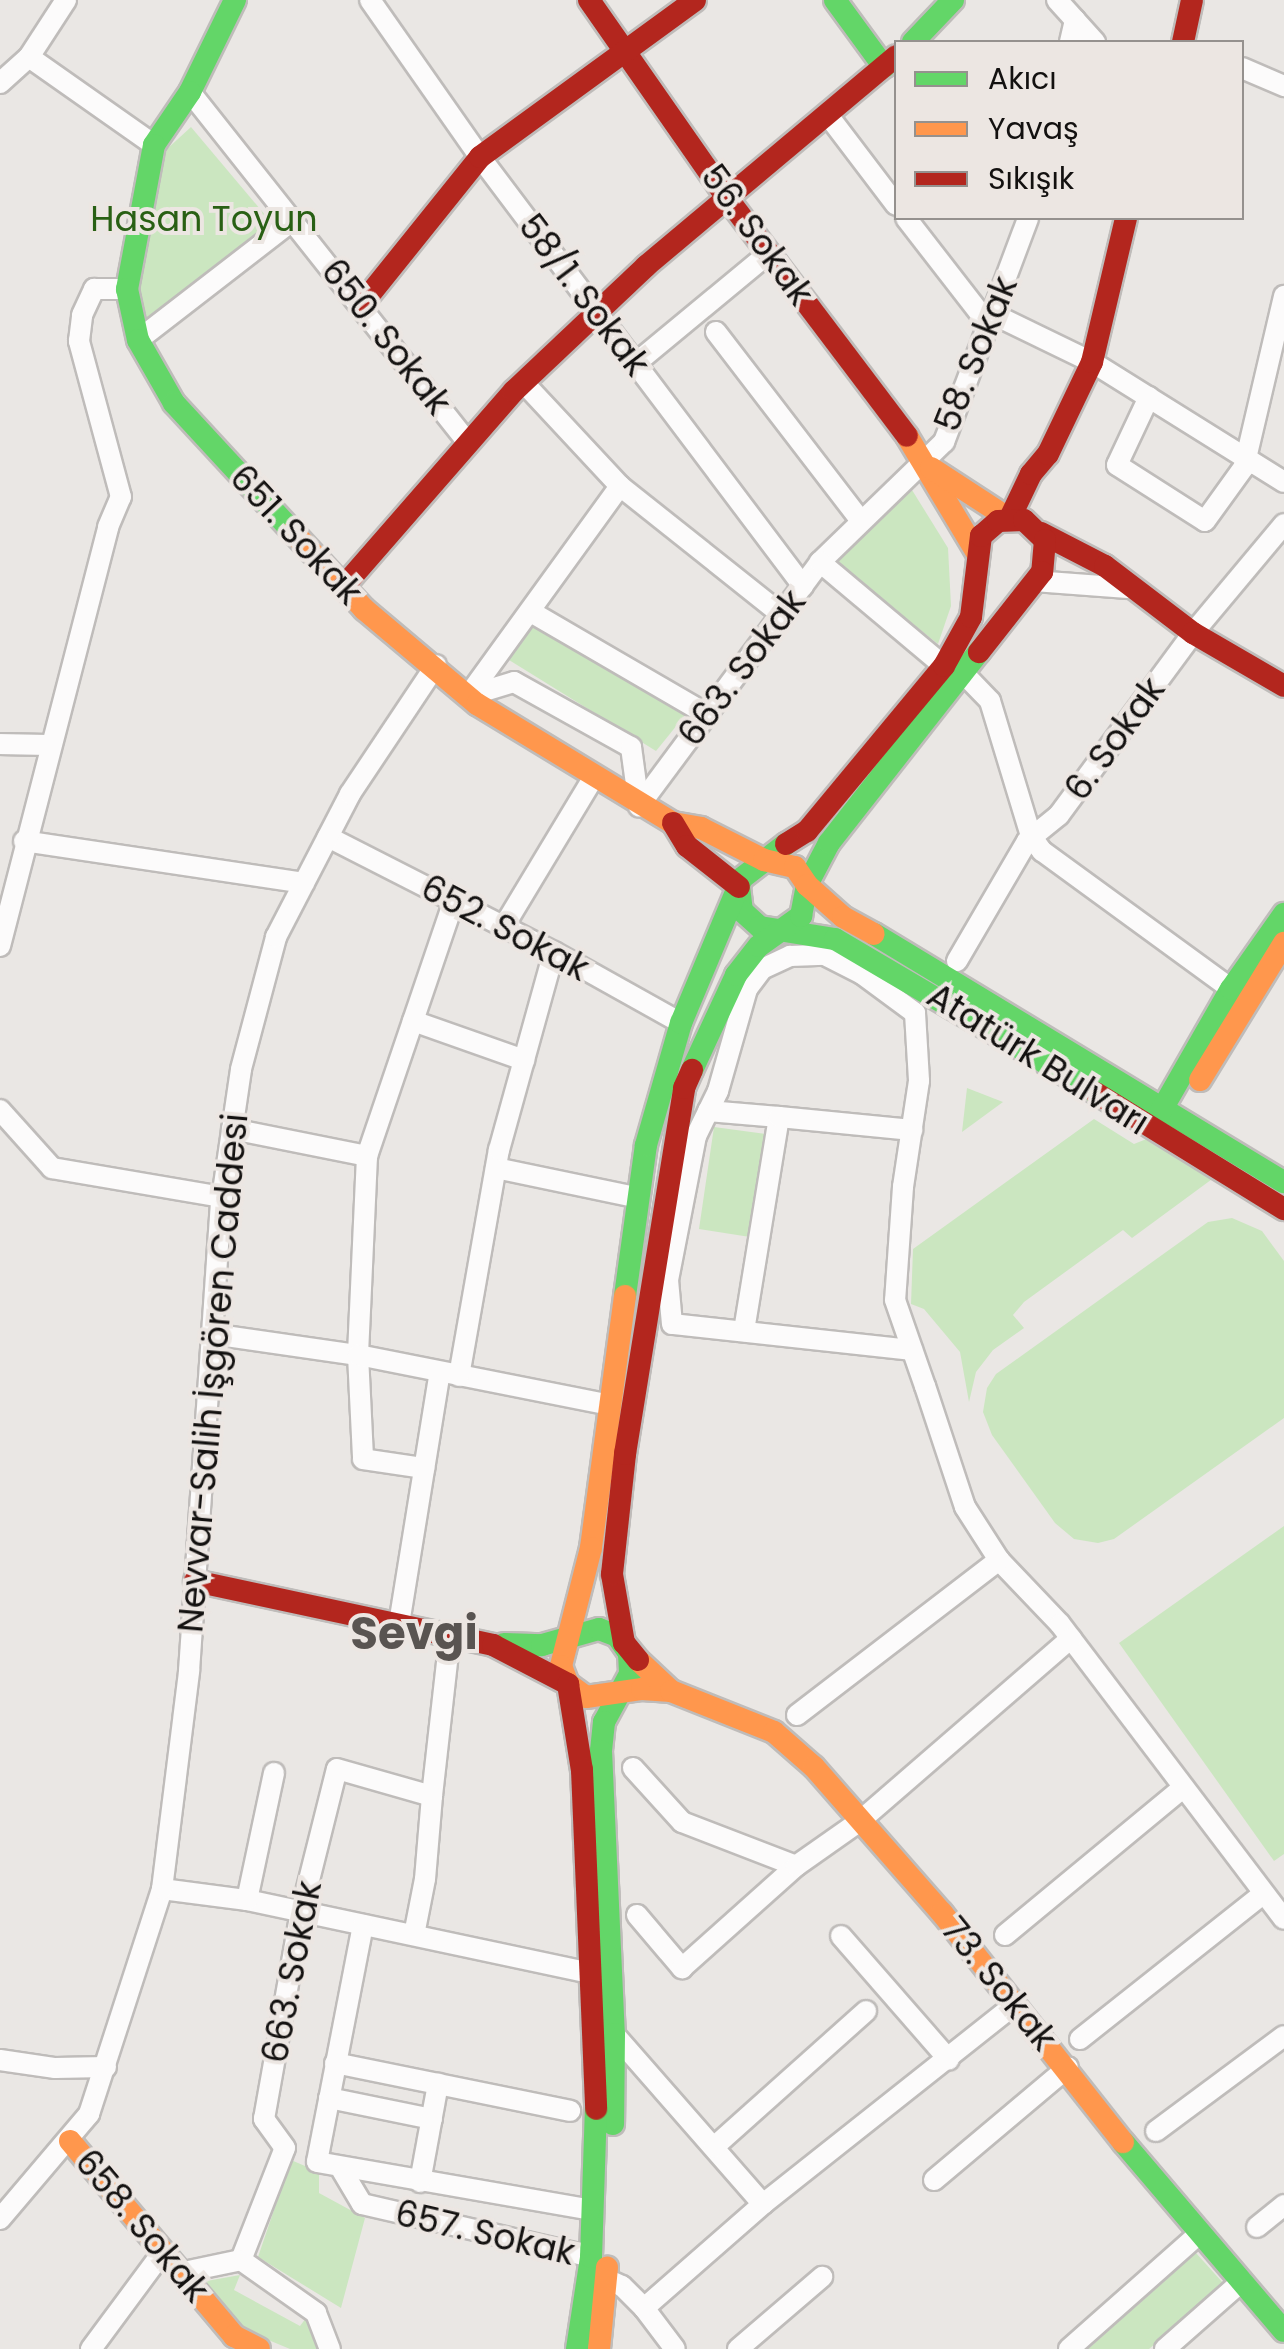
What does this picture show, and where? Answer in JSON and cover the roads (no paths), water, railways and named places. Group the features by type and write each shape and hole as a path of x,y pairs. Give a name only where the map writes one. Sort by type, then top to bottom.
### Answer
{"street":[{"path":"0,83 29,57 66,0"},
{"name":"651. Sokak","path":"234,0 190,92 154,144 127,289 138,340 174,403 364,609 436,665 468,696 639,806 672,823"},
{"name":"58/1. Sokak","path":"370,0 480,158 803,586"},
{"name":"56. Sokak","path":"589,0 728,198 927,463 977,556"},
{"path":"362,304 480,158 695,0"},
{"path":"344,586 523,382 598,311 890,62 835,0"},
{"path":"915,40 954,0"},
{"path":"1057,0 1093,40"},
{"path":"1184,40 1192,0"},
{"path":"1070,40 1075,20"},
{"path":"29,57 154,144"},
{"path":"1244,69 1284,86"},
{"name":"650. Sokak","path":"190,92 362,304 468,443"},
{"path":"827,114 894,202"},
{"path":"138,340 292,220"},
{"name":"58. Sokak","path":"820,562 860,520 927,463 944,442 1027,220"},
{"path":"577,2349 591,2257 596,2120 587,1972 590,1923 582,1770 562,1656 572,1639 590,1548 646,1145 681,1022 748,870 808,831 1032,582 1047,556 1023,523 1031,474 1048,454 1092,362 1126,220"},
{"path":"917,222 991,319 1092,362 1284,482"},
{"path":"636,363 769,253"},
{"path":"0,946 108,527 121,497 79,341 82,315 94,289 127,289"},
{"path":"1150,398 1118,464 1205,521 1246,460 1284,300"},
{"path":"716,332 860,520"},
{"path":"523,382 620,486 782,616"},
{"name":"56. Sokak","path":"927,463 1023,523 1105,566 1128,588 1193,634 1284,686"},
{"path":"468,696 620,486"},
{"path":"660,1322 684,1088 736,976 759,946 806,906 807,885 829,842 954,670 971,617 977,556 984,532 1023,523"},
{"name":"6. Sokak","path":"957,961 1031,836 1059,815 1193,634 1284,524"},
{"path":"977,556 987,577 1000,586 1016,588 1032,582 1128,588"},
{"name":"663. Sokak","path":"639,806 820,562 990,702 1031,836"},
{"path":"531,612 708,715"},
{"name":"Nevvar-Salih İşgören Caddesi","path":"0,2219 89,2114 162,1888 195,1581 222,1197 241,1069 276,937 350,794 436,665"},
{"path":"468,696 514,682 632,748 639,806"},
{"path":"0,744 51,745"},
{"path":"504,926 594,777"},
{"path":"672,823 687,846 738,887"},
{"name":"Atatürk Bulvarı","path":"672,823 702,828 764,860 795,867 807,885 843,917 941,972 1164,1123 1284,1210"},
{"path":"1031,836 1052,862 1231,989"},
{"name":"652. Sokak","path":"328,837 554,952 681,1022"},
{"path":"24,841 304,883"},
{"name":"Atatürk Bulvarı","path":"738,887 738,899 750,920 760,927 835,939 1164,1123 1284,1182"},
{"path":"424,1468 362,1459 358,1355 367,1156 454,901"},
{"path":"1164,1123 1231,989 1284,914"},
{"path":"1164,1123 1283,946"},
{"path":"398,1624 424,1468 450,1374 496,1168 554,952"},
{"path":"599,2349 612,2196 614,2034 600,1751 604,1722 616,1692 630,1674 612,1574 625,1454 660,1322 696,1136 708,1111 747,989 762,969 790,956 825,955 862,974 915,1014 919,1081 895,1300 965,1507 998,1560 1070,1638 1284,1919"},
{"path":"413,1021 524,1060"},
{"path":"0,1110 52,1168 222,1197"},
{"path":"708,1111 912,1130"},
{"path":"744,1332 779,1117"},
{"path":"232,1129 367,1156"},
{"path":"496,1168 639,1198"},
{"path":"660,1322 912,1350"},
{"path":"212,1334 358,1355 610,1404"},
{"path":"797,1715 998,1560"},
{"path":"195,1581 493,1644 542,1645 598,1629 624,1643 671,1692"},
{"path":"414,1936 425,1879 450,1635"},
{"path":"638,1914 682,1968 796,1866 864,1817 1070,1638"},
{"path":"493,1644 586,1697 616,1692 671,1692"},
{"name":"73. Sokak","path":"671,1692 774,1732 864,1817 1200,2233 1284,2331"},
{"path":"633,1768 682,1822 796,1866"},
{"name":"663. Sokak","path":"285,2148 264,2119 301,1912 337,1769 432,1796"},
{"path":"247,1900 274,1773"},
{"path":"1005,1935 1184,1788"},
{"path":"162,1888 247,1900 587,1972"},
{"path":"1080,2040 1263,1894"},
{"path":"317,2162 364,1924"},
{"path":"841,1936 949,2060"},
{"path":"644,2308 763,2204 1015,2004"},
{"path":"714,2148 866,2011"},
{"path":"614,2034 763,2204"},
{"path":"1156,2131 1284,2036"},
{"path":"0,2060 55,2068 106,2067"},
{"path":"335,2063 570,2111"},
{"path":"934,2180 1068,2067"},
{"path":"420,2182 438,2084"},
{"path":"329,2098 432,2119"},
{"name":"658. Sokak","path":"70,2140 234,2336 260,2349"},
{"path":"241,2260 285,2148 340,2167 593,2210"},
{"name":"657. Sokak","path":"340,2167 362,2204 591,2257"},
{"path":"1257,2227 1284,2205"},
{"path":"1069,2349 1200,2233"},
{"path":"91,2349 162,2253"},
{"path":"180,2273 241,2260 316,2312 330,2349"},
{"path":"738,2349 822,2277"},
{"path":"606,2279 622,2286 644,2308 675,2349"},
{"path":"1165,2349 1242,2281"}],"district":[{"name":"Sevgi","path":"414,1634"}],"park label":[{"name":"Hasan Toyun","path":"204,219"}]}
